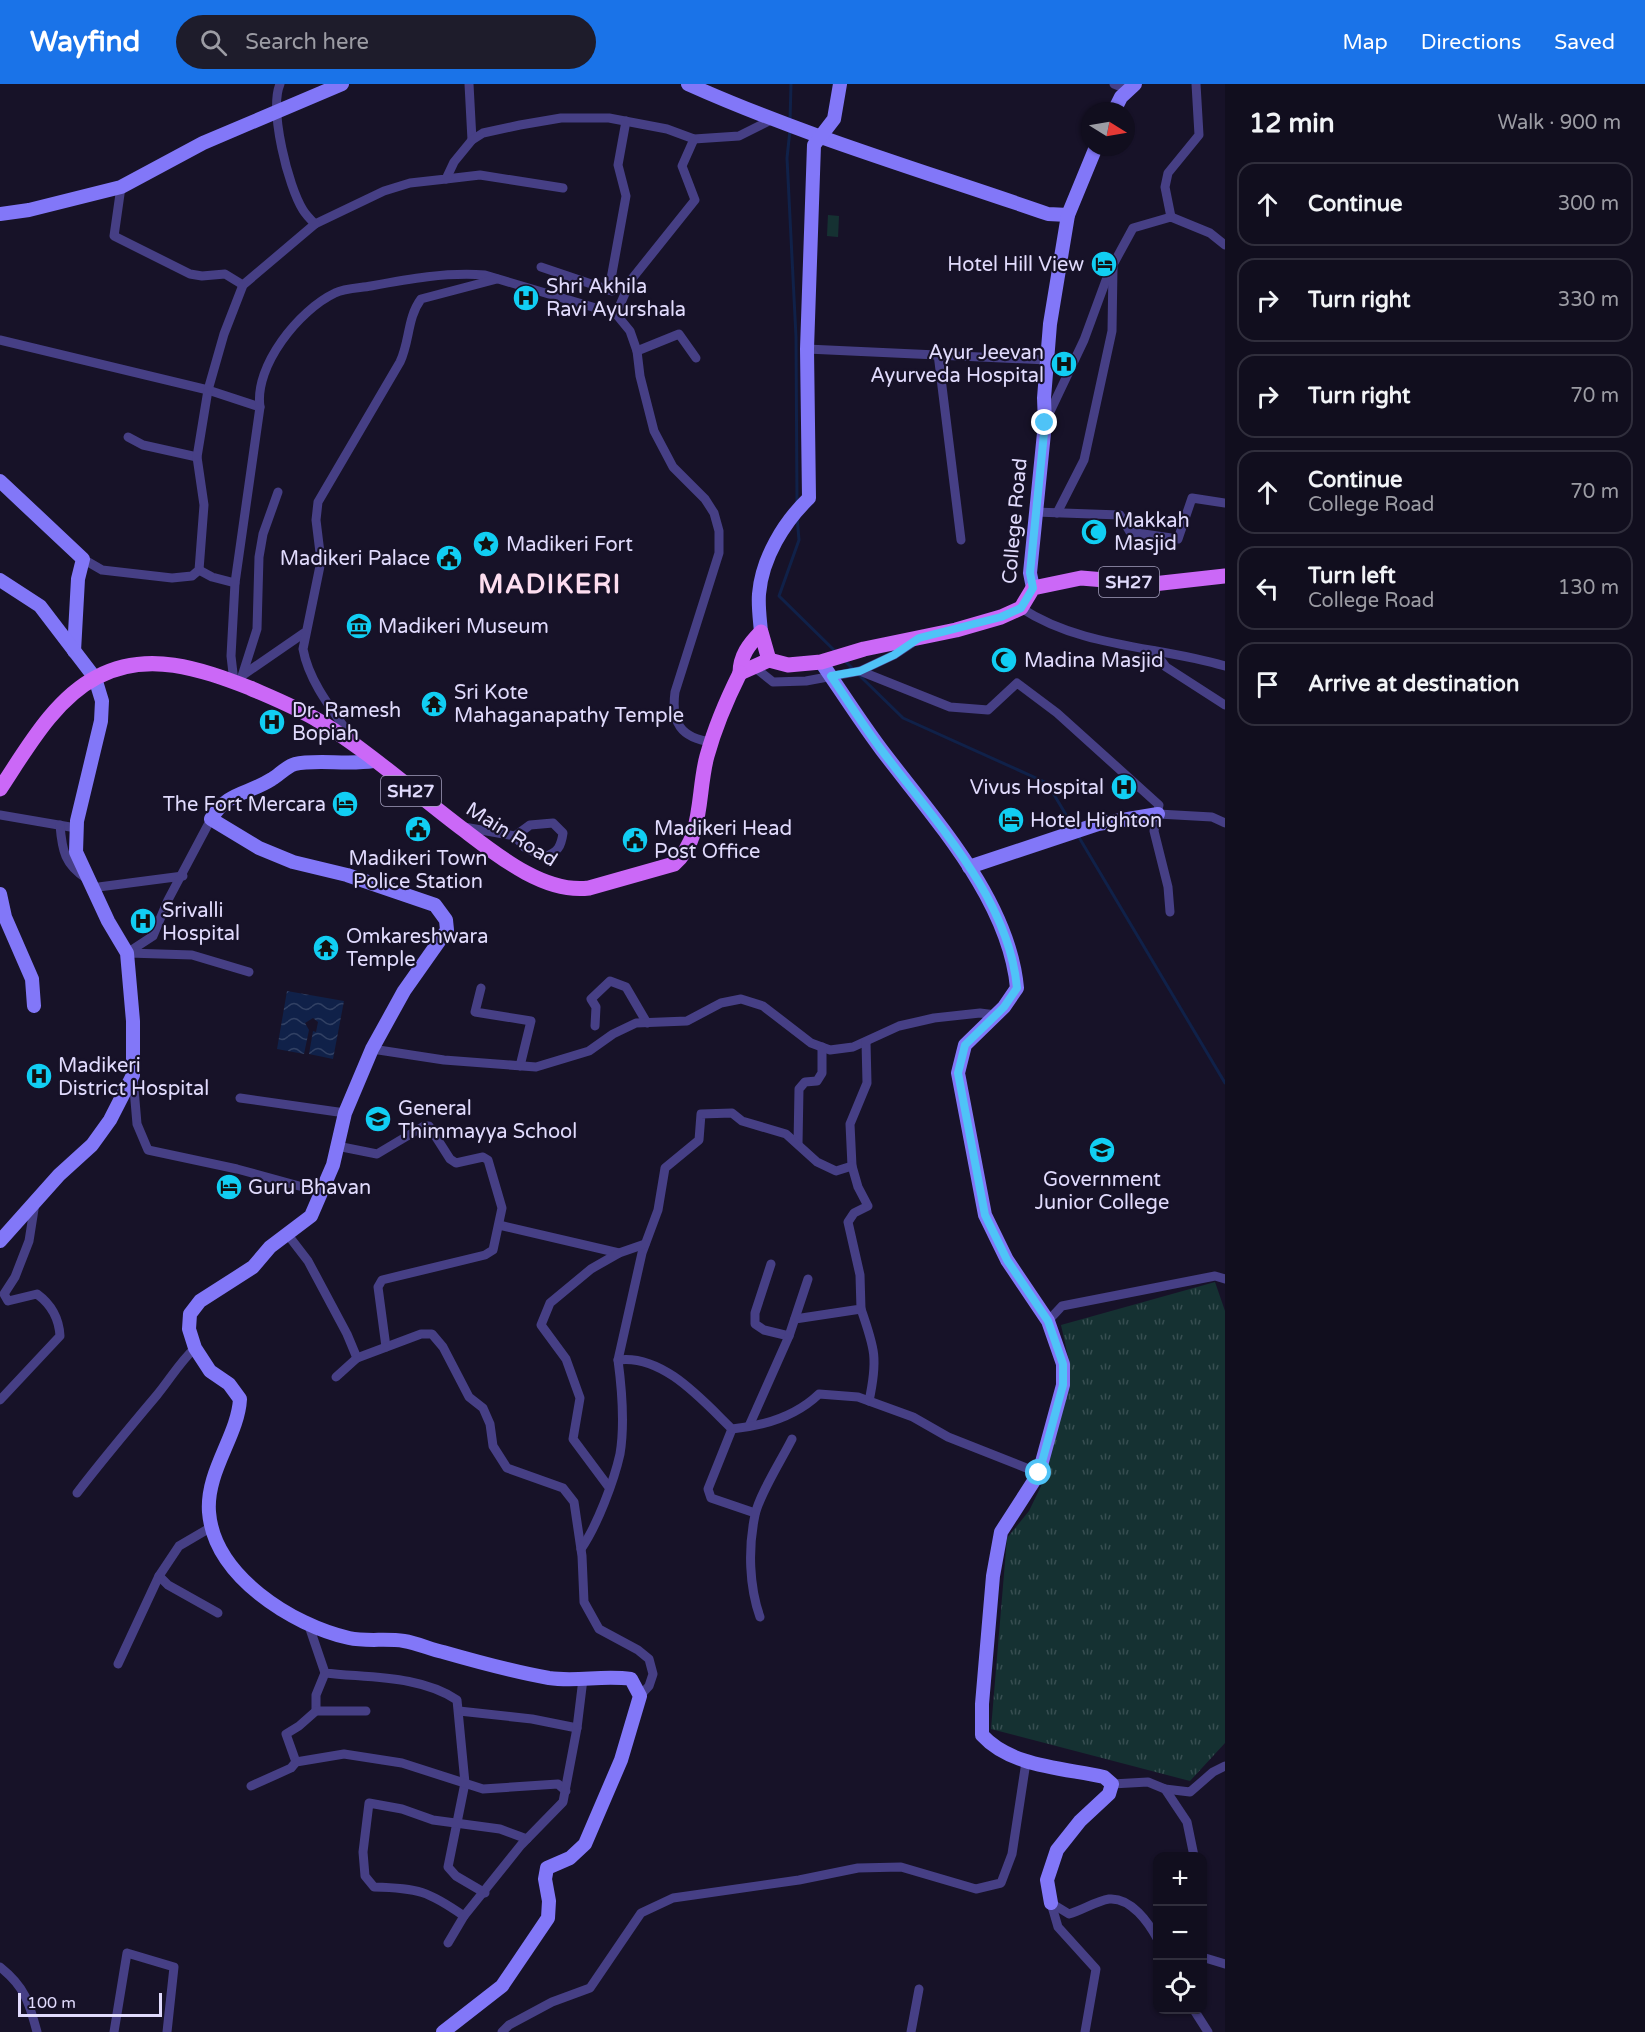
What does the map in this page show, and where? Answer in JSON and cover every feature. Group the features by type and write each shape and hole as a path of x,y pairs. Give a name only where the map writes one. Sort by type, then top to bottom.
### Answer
{"main road":[{"name":"SH27","path":"1033,588 1081,578 1153,584 1225,576"},
{"name":"College Road","path":"769,660 788,665 821,662 864,649 1001,617 1021,608 1033,588"},
{"path":"747,669 769,660 761,632"},
{"name":"SH27","path":"747,669 746,650 761,632"},
{"name":"Main Road","path":"0,789 60,706 95,678 126,666 149,663 190,667 238,679 318,720 459,826 534,876 566,888 589,888 660,869 674,864 685,855 691,843 702,776 712,742 747,669"}],"street":[{"path":"280,84 277,112 288,173 303,210 315,224"},
{"path":"0,214 29,210 121,187 203,143 342,84"},
{"path":"469,84 472,140"},
{"path":"688,84 711,89 773,119 1048,214 1068,215"},
{"path":"761,632 759,593 771,554 783,527 809,498 807,349 814,145 834,119 840,84"},
{"path":"1114,84 1132,87"},
{"path":"1171,217 1166,181 1171,167 1199,135 1196,84"},
{"path":"1118,102 1132,87"},
{"path":"446,179 454,162 472,140 483,132 561,118 609,118 667,129 694,139 739,136 773,119"},
{"path":"609,290 626,196 618,165 627,121"},
{"path":"616,314 631,280 695,200 681,166 694,139"},
{"name":"College Road","path":"1033,588 1030,573 1045,423 1050,324 1068,215 1092,156"},
{"path":"0,481 83,559 102,570 172,578 192,576 199,570 204,505 197,457 208,390 224,334 243,285 315,224 384,191 410,183 480,175 563,188"},
{"path":"121,187 114,236 190,274 202,276 225,274 243,285"},
{"path":"1045,423 1084,340 1113,264 1132,228 1171,217 1210,233 1225,245"},
{"path":"1057,513 1084,460 1106,364 1112,331 1113,264"},
{"path":"541,267 623,295"},
{"path":"238,679 231,656 236,583 260,407 259,397 274,351 289,331 314,306 336,292 465,273 499,279 616,314 630,331 637,351 654,431 673,467 705,499 714,513 719,531 719,553 675,692 672,713 681,728 696,740 712,742"},
{"path":"127,953 153,936 168,900 220,804 245,790 269,781 294,764 351,765 368,757 310,673 303,648 304,633 318,584 321,561 316,520 318,502 400,362 406,348 415,307 421,298 499,279"},
{"path":"637,351 679,334 696,358"},
{"path":"0,340 208,390 260,407"},
{"path":"807,349 1047,360"},
{"path":"938,354 961,540"},
{"path":"128,437 143,446 197,457"},
{"path":"238,679 257,629 259,556 263,534 278,492"},
{"path":"1035,512 1120,515 1130,532 1178,539 1192,498 1225,503"},
{"path":"74,651 75,608 83,559"},
{"path":"199,570 212,577 236,583"},
{"path":"0,580 40,606 95,678 102,701 101,721 76,828 76,852 117,939 127,953 133,1021 133,1075 137,1124 147,1150 237,1169 321,1192"},
{"path":"1021,608 1083,636 1154,651 1186,654 1225,666"},
{"path":"238,679 304,633"},
{"path":"747,669 773,682 806,681 860,671 894,655 919,638"},
{"path":"1154,651 1166,667 1225,705"},
{"path":"821,662 969,867 1004,931 1015,963 1017,988 996,1015 965,1045 958,1073 985,1215 1007,1260 1048,1321 1063,1364 1063,1385 1039,1473 1000,1532 993,1576 982,1704 982,1735 991,1746 1026,1762 1104,1777 1112,1784 1148,1782 1165,1789 1190,1792 1213,1772 1225,1766"},
{"path":"860,671 950,707 988,710 1017,684 1057,713 1159,805 1154,831 1168,887 1170,912"},
{"path":"969,867 1098,824 1158,814 1212,817 1225,823"},
{"path":"0,815 76,828"},
{"path":"212,819 260,848 293,862 347,874 435,905 446,920 447,930 404,991 372,1048 345,1113 333,1165 311,1216 270,1247 253,1267 200,1301 190,1314 189,1329 195,1348 210,1371 229,1384 240,1399 239,1415 226,1441 214,1478 209,1511 217,1544 240,1575 279,1610 309,1626 352,1639 404,1641 550,1678 583,1679 609,1676 631,1679 640,1696"},
{"path":"459,826 515,836 524,847 544,857 554,853 561,846 563,834 553,823 530,825 515,836"},
{"path":"60,825 64,855 74,871 89,883 183,876"},
{"path":"0,894 5,917 32,979 34,1006"},
{"path":"127,953 192,955 249,972"},
{"path":"595,1026 596,1007 591,999 610,981 626,987 647,1023"},
{"path":"481,988 475,1012 531,1021 520,1066"},
{"path":"372,1048 444,1060 536,1067 589,1051 613,1034 636,1023 687,1021 721,1003 741,999 763,1006 812,1043 830,1050 866,1042 898,1026 934,1018 980,1012 996,1015"},
{"path":"866,1042 867,1083 850,1124 852,1166 858,1187 868,1206 854,1214 848,1222 860,1275 861,1309 875,1350 876,1369 869,1401"},
{"path":"798,1144 799,1089 805,1082 817,1081 822,1073 822,1047"},
{"path":"0,1241 92,1145 110,1120 133,1075"},
{"path":"240,1098 345,1113"},
{"path":"581,1549 588,1537 620,1454 622,1408 618,1360 645,1244 658,1210 665,1168 699,1140 701,1114 732,1113 742,1121 786,1134 817,1162 836,1171 852,1166"},
{"path":"337,1146 377,1154 424,1126 429,1126 450,1159 456,1163 483,1157 488,1160 502,1208 493,1250 485,1255 382,1280 378,1287 386,1347"},
{"path":"0,1400 60,1336 59,1321 46,1301 36,1294 8,1300 4,1294 15,1277 29,1241 36,1201"},
{"path":"499,1225 619,1253"},
{"path":"288,1235 308,1261 347,1334 357,1358"},
{"path":"608,1486 573,1439 580,1398 566,1359 541,1325 550,1303 591,1269 619,1253 645,1244"},
{"path":"771,1264 755,1313 755,1324 764,1330 789,1336"},
{"path":"1048,1321 1062,1306 1215,1276 1225,1279"},
{"path":"749,1426 789,1336 808,1279"},
{"path":"795,1319 861,1309"},
{"path":"336,1377 357,1358 421,1334 432,1334 443,1347 470,1397 483,1408 490,1424 493,1446 507,1468 563,1488 574,1502 581,1549 584,1602 599,1629 638,1650 649,1659 653,1674 649,1686 640,1696 621,1760 585,1844 570,1858 547,1868 548,1918 502,1986 443,2032"},
{"path":"77,1493 126,1429 158,1393 178,1364 195,1348"},
{"path":"618,1360 634,1358 671,1375 702,1400 732,1429"},
{"path":"732,1429 749,1426 804,1408 819,1394 858,1397 914,1417 948,1437 1039,1473"},
{"path":"732,1429 708,1489 711,1498 755,1513"},
{"path":"760,1617 752,1595 755,1513 792,1439"},
{"path":"118,1664 159,1576 179,1546 213,1526"},
{"path":"159,1576 168,1585 218,1613"},
{"path":"309,1626 325,1673 315,1695 316,1711"},
{"path":"325,1673 372,1676 446,1693 457,1700 465,1783 448,1867 456,1876 485,1893"},
{"path":"448,1943 464,1916 527,1839 562,1802 578,1728 583,1679"},
{"path":"296,1762 286,1734 316,1711 366,1711"},
{"path":"459,1711 532,1719 578,1728"},
{"path":"251,1786 291,1768 296,1762 344,1754 402,1763 465,1783 493,1789 558,1784 566,1791"},
{"path":"502,2032 509,2025 552,2002 590,1988 642,1913 673,1898 799,1880 858,1868 902,1867 976,1889 1001,1883 1012,1854 1026,1762"},
{"path":"1085,2032 1096,1969 1058,1927 1047,1880 1056,1850 1080,1821 1109,1794 1112,1784"},
{"path":"1165,1789 1187,1822 1193,1852"},
{"path":"464,1916 433,1895 404,1888 374,1887 365,1876 363,1852 369,1803 402,1809 433,1820 500,1829 527,1839"},
{"path":"1051,1903 1069,1914 1110,1899 1118,1900 1129,1904 1153,1931"},
{"path":"114,2032 127,1953 174,1967 167,2032"},
{"path":"1207,1958 1225,1964"},
{"path":"0,1967 17,1981 27,1998 37,2032"},
{"path":"910,2032 919,1989"},
{"path":"1197,2014 1208,2032"}],"green space":[{"path":"828,215 839,216 838,237 827,236"},
{"path":"1215,1282 1225,1311 1225,1743 1190,1781 991,1729 1007,1538 1029,1511 1043,1482 1070,1365 1061,1325"}],"water":[{"path":"287,991 344,1001 333,1059 309,1054 313,1031 316,1032 318,1022 313,1018 305,1023 309,1030 304,1054 277,1049"}],"waterway":[{"path":"790,121 791,84"},
{"path":"790,130 787,158 796,337 797,504"},
{"path":"797,517 799,540 779,596 835,651"},
{"path":"844,660 854,670"},
{"path":"859,675 903,718 1047,783 1074,828"},
{"path":"1077,834 1225,1083"}],"place":[{"name":"Hotel Hill View","path":"1104,264"},
{"name":"Shri Akhila Ravi Ayurshala","path":"526,298"},
{"name":"Ayur Jeevan Ayurveda Hospital","path":"1064,364"},
{"name":"Makkah Masjid","path":"1094,532"},
{"name":"Madikeri Fort","path":"486,544"},
{"name":"Madikeri Palace","path":"449,558"},
{"name":"Madikeri Museum","path":"359,626"},
{"name":"Madina Masjid","path":"1004,660"},
{"name":"Sri Kote Mahaganapathy Temple","path":"434,704"},
{"name":"Dr. Ramesh Bopiah","path":"272,722"},
{"name":"Vivus Hospital","path":"1124,787"},
{"name":"The Fort Mercara","path":"345,804"},
{"name":"Hotel Highton","path":"1011,820"},
{"name":"Madikeri Town Police Station","path":"418,829"},
{"name":"Madikeri Head Post Office","path":"635,840"},
{"name":"Srivalli Hospital","path":"143,921"},
{"name":"Omkareshwara Temple","path":"326,948"},
{"name":"Madikeri District Hospital","path":"39,1076"},
{"name":"General Thimmayya School","path":"378,1119"},
{"name":"Government Junior College","path":"1102,1150"},
{"name":"Guru Bhavan","path":"229,1187"}],"district":[{"name":"MADIKERI","path":"550,584"}],"route":[{"path":"1039,1473 1063,1385 1063,1364 1048,1321 1007,1260 985,1215 958,1073 965,1045 1004,1007 1017,988 1015,963 1004,931 969,867 881,749 831,676 860,671 894,655 919,638 1001,617 1021,608 1033,588 1030,573 1041,444 1045,423"}]}
